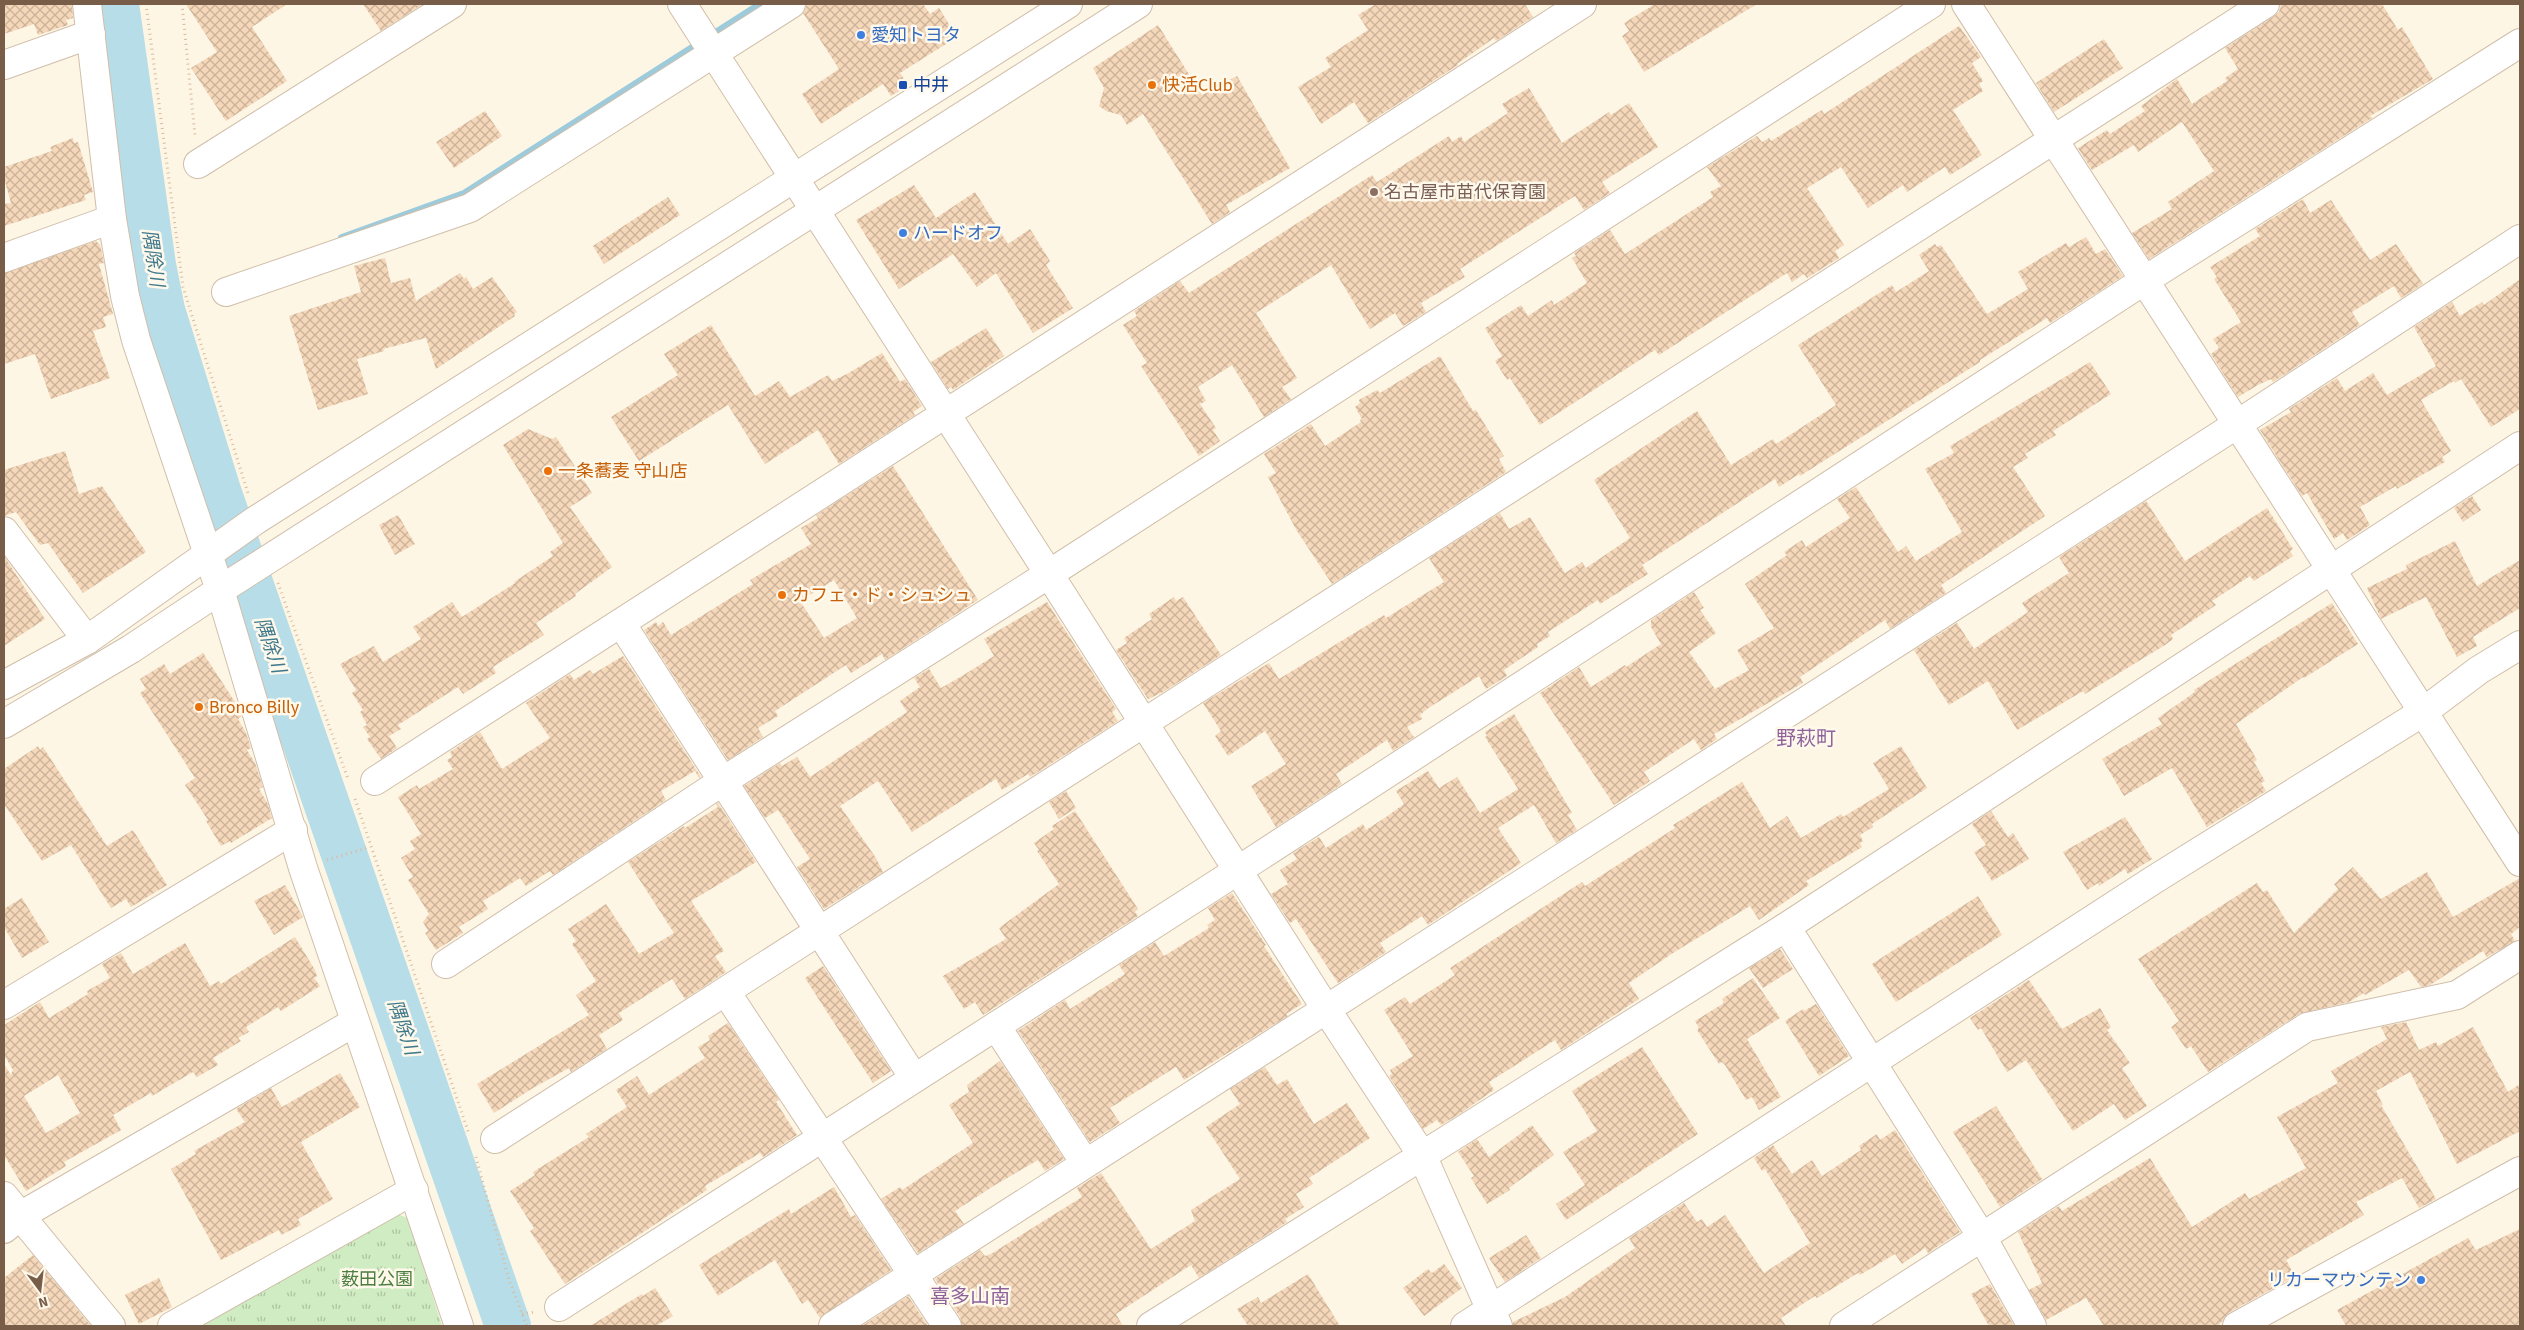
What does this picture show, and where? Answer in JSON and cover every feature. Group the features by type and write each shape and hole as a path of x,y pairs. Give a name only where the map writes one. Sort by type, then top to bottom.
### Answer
{"street":[{"path":"87,4 112,220 125,296 136,340 220,590 303,868 459,1326"},
{"path":"198,164 452,4"},
{"path":"682,4 1049,574 1326,1010 1422,1155 1494,1318"},
{"path":"226,292 470,208 708,46 791,4"},
{"path":"4,685 87,640 207,554 253,510 794,178 1068,4"},
{"path":"4,724 131,649 269,558 1138,4"},
{"path":"360,788 946,415 1582,4"},
{"path":"446,964 722,781 1049,574 1931,4"},
{"path":"1966,4 2145,280 2236,425 2333,571 2520,862"},
{"path":"480,1143 726,992 2265,4"},
{"path":"4,65 90,34"},
{"path":"559,1307 1237,871 2145,280 2520,43"},
{"path":"4,258 112,220"},
{"path":"832,1326 915,1275 1085,1163 2236,425 2520,239"},
{"path":"1151,1326 1786,927 2333,571 2520,446"},
{"path":"4,531 87,640"},
{"path":"621,623 914,1078"},
{"path":"1464,1326 1494,1318 1872,1063 2155,879 2423,712 2479,670 2520,645"},
{"path":"4,1005 293,830"},
{"path":"1786,927 1982,1237 2032,1326"},
{"path":"1844,1326 2307,1027 2457,995 2520,955"},
{"path":"726,992 947,1326"},
{"path":"111,1326 9,1214 355,1022"},
{"path":"996,1026 1085,1163"},
{"path":"2237,1326 2520,1171"},
{"path":"172,1326 414,1190"}],"path":[{"path":"146,4 183,287 253,510"},
{"path":"182,4 198,164"},
{"path":"269,558 360,788 370,847 480,1143 510,1280 527,1326"},
{"path":"303,868 370,847"}],"green space":[{"name":"薮田公園","path":"397,1214 408,1218 442,1326 196,1326"}],"building":[{"path":"4,4 72,4 73,18 66,20 68,25 38,35 34,24 4,34"},
{"path":"186,4 287,4 252,27 287,81 226,121 191,68 217,52"},
{"path":"363,4 423,4 381,31"},
{"path":"807,4 923,4 930,14 939,8 957,37 900,73 908,85 891,96 883,84 821,124 802,94 839,69 803,13"},
{"path":"1376,4 1525,4 1533,17 1496,41 1494,38 1458,65 1368,123 1354,102 1321,124 1298,87 1331,67 1325,58 1368,30 1358,15"},
{"path":"1655,4 1757,4 1644,72 1622,36 1629,31 1624,23"},
{"path":"2281,4 2382,4 2398,30 2402,27 2433,79 2370,116 2372,118 2149,259 2132,233 2172,209 2168,202 2214,171 2182,122 2138,152 2134,145 2092,170 2078,148 2107,130 2110,134 2145,111 2141,106 2177,79 2192,104 2227,81 2225,78 2238,69 2225,48 2273,17 2279,12"},
{"path":"1158,25 1202,95 1237,76 1290,168 1226,205 1230,212 1212,224 1143,114 1127,125 1121,115 1106,111 1099,106 1104,88 1093,68"},
{"path":"1959,26 1981,57 1972,63 1983,81 1979,84 1983,91 1953,110 1982,155 1950,175 1945,167 1907,192 1903,185 1868,208 1841,167 1807,188 1844,245 1835,251 1839,258 1807,278 1804,274 1792,282 1787,273 1659,355 1655,350 1540,425 1510,378 1507,380 1495,361 1502,356 1485,328 1521,305 1528,316 1552,300 1554,305 1587,283 1572,258 1576,256 1574,253 1610,230 1625,254 1713,197 1710,192 1721,186 1707,167 1757,136 1762,142 1769,138 1771,141 1822,110 1824,114"},
{"path":"2104,39 2123,68 2054,112 2036,83"},
{"path":"1529,88 1562,143 1609,112 1611,115 1629,103 1658,147 1602,182 1610,193 1584,210 1575,196 1460,269 1465,277 1421,303 1426,312 1403,326 1395,313 1370,329 1331,265 1256,313 1297,378 1282,387 1291,399 1264,417 1232,365 1198,387 1206,401 1200,404 1216,428 1213,430 1220,441 1199,456 1141,366 1147,363 1123,325 1137,316 1134,311 1180,281 1189,293 1372,175 1377,182 1449,136 1452,142 1461,136 1464,142 1508,113 1502,104"},
{"path":"485,111 502,136 454,168 436,142"},
{"path":"73,138 74,143 78,142 93,192 84,195 86,200 4,226 4,204 11,203 4,178 4,167 52,151 50,147"},
{"path":"914,185 936,218 975,192 1008,244 1030,229 1050,261 1046,265 1073,308 1033,333 996,273 977,287 953,254 899,289 856,220"},
{"path":"668,197 680,215 604,264 593,246"},
{"path":"2303,199 2310,213 2331,200 2370,260 2396,244 2423,284 2401,298 2394,286 2352,312 2360,325 2273,382 2271,379 2238,397 2211,354 2219,348 2213,339 2241,322 2214,279 2217,277 2210,267 2260,236 2255,229"},
{"path":"2086,237 2096,254 2105,249 2123,276 2050,323 2047,318 1800,476 1799,474 1779,487 1775,479 1642,565 1648,574 1600,604 1598,600 1548,632 1550,636 1537,644 1538,647 1504,670 1507,676 1486,689 1479,676 1427,709 1420,715 1422,719 1407,727 1414,737 1393,751 1387,740 1336,774 1342,784 1276,827 1251,786 1286,764 1265,731 1228,756 1215,736 1221,731 1203,703 1269,663 1279,679 1384,615 1386,618 1444,582 1429,558 1500,513 1509,529 1530,517 1565,573 1582,562 1586,568 1630,538 1594,480 1697,411 1731,465 1773,439 1776,444 1836,405 1798,345 1892,285 1896,292 1929,271 1919,255 1935,244 1937,247 1941,245 1987,314 2028,289 2018,272 2066,243 2069,247"},
{"path":"96,241 100,245 104,263 99,264 113,314 103,317 106,327 93,331 110,378 51,399 35,354 4,364 4,273"},
{"path":"385,258 391,283 410,278 416,301 460,273 464,279 466,277 473,289 492,277 517,312 514,314 515,316 436,369 426,338 383,349 384,351 357,359 368,394 318,410 289,316 361,292 354,266"},
{"path":"2520,279 2520,409 2491,427 2461,379 2421,400 2451,451 2442,457 2445,462 2397,489 2396,486 2360,507 2370,525 2347,540 2343,533 2334,539 2307,493 2302,496 2260,430 2291,412 2289,409 2337,378 2345,391 2373,373 2387,395 2436,366 2414,327 2452,302 2460,316 2482,302 2484,305"},
{"path":"711,325 755,396 779,381 790,397 828,375 832,381 847,374 882,353 900,382 905,379 922,406 913,412 915,415 839,464 818,430 765,464 728,405 639,461 611,417 678,375 664,354"},
{"path":"986,328 1004,356 953,390 951,387 948,389 931,362"},
{"path":"1440,356 1473,411 1476,410 1504,456 1499,459 1506,472 1332,584 1297,531 1268,477 1276,473 1264,454 1311,424 1325,446 1361,422 1360,420 1362,419 1355,407 1360,403 1359,400 1377,390 1380,393"},
{"path":"2090,362 2111,394 2053,431 2056,435 2025,454 2028,458 2013,467 2045,516 1941,585 1946,593 1890,629 1885,620 1800,677 1803,683 1714,734 1717,739 1701,750 1694,739 1644,772 1650,781 1614,805 1540,693 1579,667 1591,687 1625,665 1626,667 1661,644 1651,627 1651,620 1694,592 1704,608 1700,610 1716,633 1689,652 1715,689 1749,670 1737,650 1774,628 1745,584 1787,555 1784,552 1802,540 1806,547 1850,518 1837,499 1856,487 1898,552 1906,546 1916,561 1962,532 1925,469 1954,453 1950,446"},
{"path":"528,429 552,439 556,437 592,493 570,507 612,567 575,594 576,596 536,623 544,635 493,667 496,673 463,694 458,687 398,725 401,729 389,736 397,748 381,759 367,739 370,737 363,727 367,725 360,712 363,710 352,693 356,690 340,664 374,646 383,662 421,639 413,627 452,602 462,617 553,556 550,552 563,543 503,445"},
{"path":"65,451 79,494 102,486 146,552 83,593 48,543 40,545 16,512 4,516 4,470"},
{"path":"893,466 978,600 885,660 882,654 851,673 846,665 775,711 778,716 758,728 763,737 728,760 644,630 656,622 658,626 663,622 671,635 753,584 750,580 811,544 801,528 818,518 816,515","holes":["834,580 857,618 824,638 800,601"]},
{"path":"2472,496 2481,510 2463,522 2454,508"},
{"path":"2146,501 2185,561 2267,508 2293,549 2290,551 2293,556 2254,581 2250,576 2212,601 2216,605 2171,635 2173,639 2165,645 2085,694 2083,691 2017,730 1988,681 1949,705 1914,650 1957,623 1974,649 2028,612 2022,603 2069,573 2059,557"},
{"path":"398,515 415,544 395,555 379,525"},
{"path":"2455,541 2477,586 2520,560 2520,608 2473,637 2477,646 2457,657 2426,597 2381,619 2367,588 2407,569 2406,565"},
{"path":"4,556 45,619 4,646"},
{"path":"1174,597 1176,601 1183,597 1221,655 1163,692 1148,699 1116,650 1127,643 1124,638 1152,619 1149,614"},
{"path":"1047,602 1116,709 1112,712 1118,721 1030,777 1028,774 1002,790 996,779 912,832 878,781 840,806 876,858 883,872 824,909 797,867 810,859 778,810 765,818 744,786 780,763 782,766 797,757 810,777 907,712 900,701 920,687 914,678 929,669 941,688 962,676 994,656 984,639"},
{"path":"2332,603 2358,644 2303,677 2236,724 2257,760 2254,762 2265,781 2261,783 2266,791 2207,827 2172,768 2124,796 2102,759 2162,724 2158,718 2195,692 2194,690"},
{"path":"203,653 239,708 241,717 238,719 246,733 251,748 247,750 255,763 263,787 259,789 268,804 272,818 231,843 230,841 221,846 206,821 208,820 185,785 195,778 140,693 146,689 140,679 164,664 170,674"},
{"path":"623,656 701,777 699,778 695,771 661,791 666,800 553,875 550,871 526,886 520,878 483,901 488,909 459,927 463,933 436,950 425,933 428,931 423,922 429,914 408,880 413,877 401,858 415,849 410,841 421,834 398,797 417,785 419,789 453,769 447,760 452,757 450,752 480,732 502,769 550,738 526,703 570,674 574,680 590,670 593,674"},
{"path":"1514,714 1572,813 1568,815 1577,830 1556,843 1534,805 1498,828 1521,863 1428,925 1422,916 1380,943 1386,952 1338,983 1296,919 1290,923 1271,894 1288,884 1280,870 1297,859 1293,853 1319,837 1326,848 1363,824 1366,830 1386,817 1404,804 1396,791 1428,771 1439,788 1457,777 1480,813 1518,789 1485,737 1487,736 1485,732"},
{"path":"38,746 40,750 43,747 107,846 133,830 167,885 131,907 126,899 111,908 71,845 42,861 4,804 4,769"},
{"path":"1901,746 1927,788 1872,824 1873,827 1860,835 1863,841 1860,843 1862,847 1806,881 1809,885 1759,920 1750,906 1673,953 1629,983 1639,999 1561,1050 1555,1040 1489,1082 1494,1090 1461,1113 1441,1125 1437,1120 1423,1129 1389,1076 1392,1074 1390,1070 1413,1056 1384,1010 1405,997 1410,1004 1455,975 1450,968 1582,882 1585,886 1675,828 1673,825 1742,782 1770,828 1787,816 1801,838 1841,814 1843,817 1889,789 1873,763"},
{"path":"1066,791 1076,808 1059,819 1049,802"},
{"path":"718,803 756,862 691,901 724,951 715,956 726,972 685,999 672,979 619,1013 623,1020 599,1035 607,1049 571,1072 569,1068 533,1088 494,1113 477,1084 589,1015 576,995 596,981 572,944 576,941 568,929 606,904 639,954 674,933 628,862 684,826 685,828 718,807 716,804"},
{"path":"1075,811 1138,909 1135,912 1138,916 983,1015 975,1002 964,1009 943,976 1006,939 999,928 1059,884 1037,851 1039,850 1034,843 1054,829 1052,826"},
{"path":"1991,811 2008,837 2013,833 2029,859 1992,881 1974,852 1986,845 1972,824"},
{"path":"2125,817 2152,859 2128,874 2125,869 2099,886 2098,883 2087,890 2063,852"},
{"path":"2353,867 2381,899 2427,872 2453,917 2520,878 2520,927 2511,934 2515,941 2487,957 2483,951 2430,985 2421,987 2409,970 2349,1002 2299,1014 2208,1072 2191,1046 2186,1049 2171,1027 2179,1021 2138,959 2257,883 2263,892 2267,890 2294,933 2338,889 2334,884"},
{"path":"285,885 303,917 274,935 254,901"},
{"path":"1232,893 1302,1004 1286,1014 1288,1016 1184,1080 1176,1067 1110,1108 1120,1123 1090,1142 1018,1031 1065,1000 1070,1009 1125,974 1119,965 1155,942 1164,956 1209,928 1207,925 1215,920 1208,908"},
{"path":"1978,896 2002,935 1896,1002 1872,964"},
{"path":"22,898 49,942 22,958 4,927 4,909"},
{"path":"295,937 315,970 317,976 314,978 320,986 281,1011 278,1007 246,1027 249,1032 238,1038 241,1041 213,1058 218,1065 197,1077 193,1072 152,1096 151,1093 113,1115 121,1130 64,1162 66,1166 26,1191 4,1155 4,1064 11,1075 13,1070 4,1055 4,1025 40,1002 49,1018 88,994 87,991 110,978 102,964 121,953 133,974 185,943 210,986 219,981 221,984","holes":["58,1075 80,1113 46,1133 24,1096"]},
{"path":"1780,949 1793,969 1763,988 1749,968"},
{"path":"823,966 891,1071 873,1083 805,978"},
{"path":"1753,978 1780,1018 1747,1039 1781,1097 1759,1110 1752,1097 1746,1100 1725,1065 1722,1062 1719,1064 1697,1030 1699,1028 1695,1021 1724,1003 1722,999"},
{"path":"2029,980 2062,1029 2100,1008 2111,1027 2107,1030 2130,1063 2122,1068 2147,1106 2125,1120 2114,1104 2073,1131 2026,1060 2007,1072 1981,1028 1978,1030 1970,1018"},
{"path":"1816,1004 1849,1056 1819,1076 1785,1021 1803,1009 1804,1011"},
{"path":"2406,1022 2419,1050 2436,1042 2438,1046 2473,1027 2508,1092 2520,1084 2520,1131 2457,1164 2410,1072 2376,1091 2383,1105 2381,1105 2436,1199 2419,1208 2402,1178 2356,1202 2364,1215 2286,1260 2295,1276 2230,1312 2218,1326 2104,1326 2086,1298 2046,1320 2029,1290 2042,1283 2018,1232 2059,1206 2062,1211 2150,1158 2192,1227 2245,1193 2249,1199 2306,1168 2277,1117 2338,1083 2331,1071 2387,1039 2381,1027"},
{"path":"728,1023 779,1100 776,1102 797,1135 763,1157 760,1153 705,1186 707,1190 565,1284 530,1231 534,1228 510,1191 535,1175 533,1172 589,1137 586,1134 627,1107 616,1090 637,1076 649,1095 705,1058 698,1047 710,1040 708,1036"},
{"path":"1642,1047 1698,1134 1566,1220 1556,1204 1585,1185 1563,1152 1597,1131 1572,1091"},
{"path":"1000,1061 1064,1159 1045,1171 1038,1160 995,1185 955,1211 964,1224 918,1253 881,1199 900,1187 902,1190 973,1143 949,1105 969,1092 967,1085"},
{"path":"1265,1067 1277,1085 1287,1079 1314,1124 1347,1103 1370,1138 1309,1178 1313,1184 1296,1194 1304,1207 1285,1219 1287,1222 1199,1278 1191,1265 1116,1314 1123,1326 962,1326 960,1317 935,1279 980,1250 985,1256 991,1254 1082,1197 1077,1188 1101,1173 1151,1249 1195,1221 1191,1210 1240,1179 1206,1127 1240,1104 1230,1089"},
{"path":"340,1073 360,1107 301,1142 333,1199 298,1219 301,1225 281,1235 279,1230 221,1260 171,1169 196,1154 194,1151 245,1122 236,1109 271,1088 282,1107"},
{"path":"1996,1106 2042,1179 2000,1207 1953,1132"},
{"path":"1532,1125 1554,1155 1509,1188 1510,1190 1487,1204 1471,1178 1474,1176 1458,1152 1477,1139 1489,1157"},
{"path":"1895,1130 1960,1232 1928,1253 1925,1248 1902,1264 1895,1254 1860,1275 1858,1273 1817,1298 1815,1296 1781,1318 1786,1326 1513,1326 1513,1322 1565,1297 1635,1248 1629,1238 1684,1203 1697,1222 1702,1219 1707,1227 1725,1215 1764,1273 1810,1243 1765,1169 1762,1171 1754,1158 1773,1145 1792,1174 1812,1160 1822,1176 1861,1150 1859,1146 1877,1134 1880,1140"},
{"path":"834,1187 851,1217 855,1215 891,1270 820,1318 808,1300 802,1304 775,1260 718,1296 699,1265 789,1209 791,1214"},
{"path":"2520,1229 2520,1326 2346,1326 2337,1310 2468,1238 2476,1250"},
{"path":"1526,1235 1541,1258 1505,1282 1489,1258"},
{"path":"33,1255 91,1326 4,1326 4,1278"},
{"path":"1444,1264 1462,1288 1424,1316 1403,1288 1428,1269 1432,1273"},
{"path":"1308,1274 1340,1326 1248,1326 1237,1309 1258,1297 1261,1303"},
{"path":"159,1278 172,1307 139,1324 125,1295"},
{"path":"1990,1284 2014,1326 1989,1326 1971,1294"},
{"path":"655,1288 673,1316 656,1326 590,1326 642,1294 643,1296"},
{"path":"908,1296 928,1326 862,1326"}],"waterway":[{"name":"隅除川","path":"116,4 153,265 162,310 218,491 508,1326"},
{"path":"342,238 464,194 761,4"}],"place":[{"name":"愛知トヨタ","path":"861,35"},
{"name":"中井","path":"903,85"},
{"name":"快活Club","path":"1152,85"},
{"name":"名古屋市苗代保育園","path":"1374,192"},
{"name":"ハードオフ","path":"903,233"},
{"name":"一条蕎麦 守山店","path":"548,471"},
{"name":"カフェ・ド・シュシュ","path":"782,595"},
{"name":"Bronco Billy","path":"199,707"},
{"name":"リカーマウンテン","path":"2421,1280"}],"district":[{"name":"野萩町","path":"1806,738"},
{"name":"喜多山南","path":"970,1296"}]}
